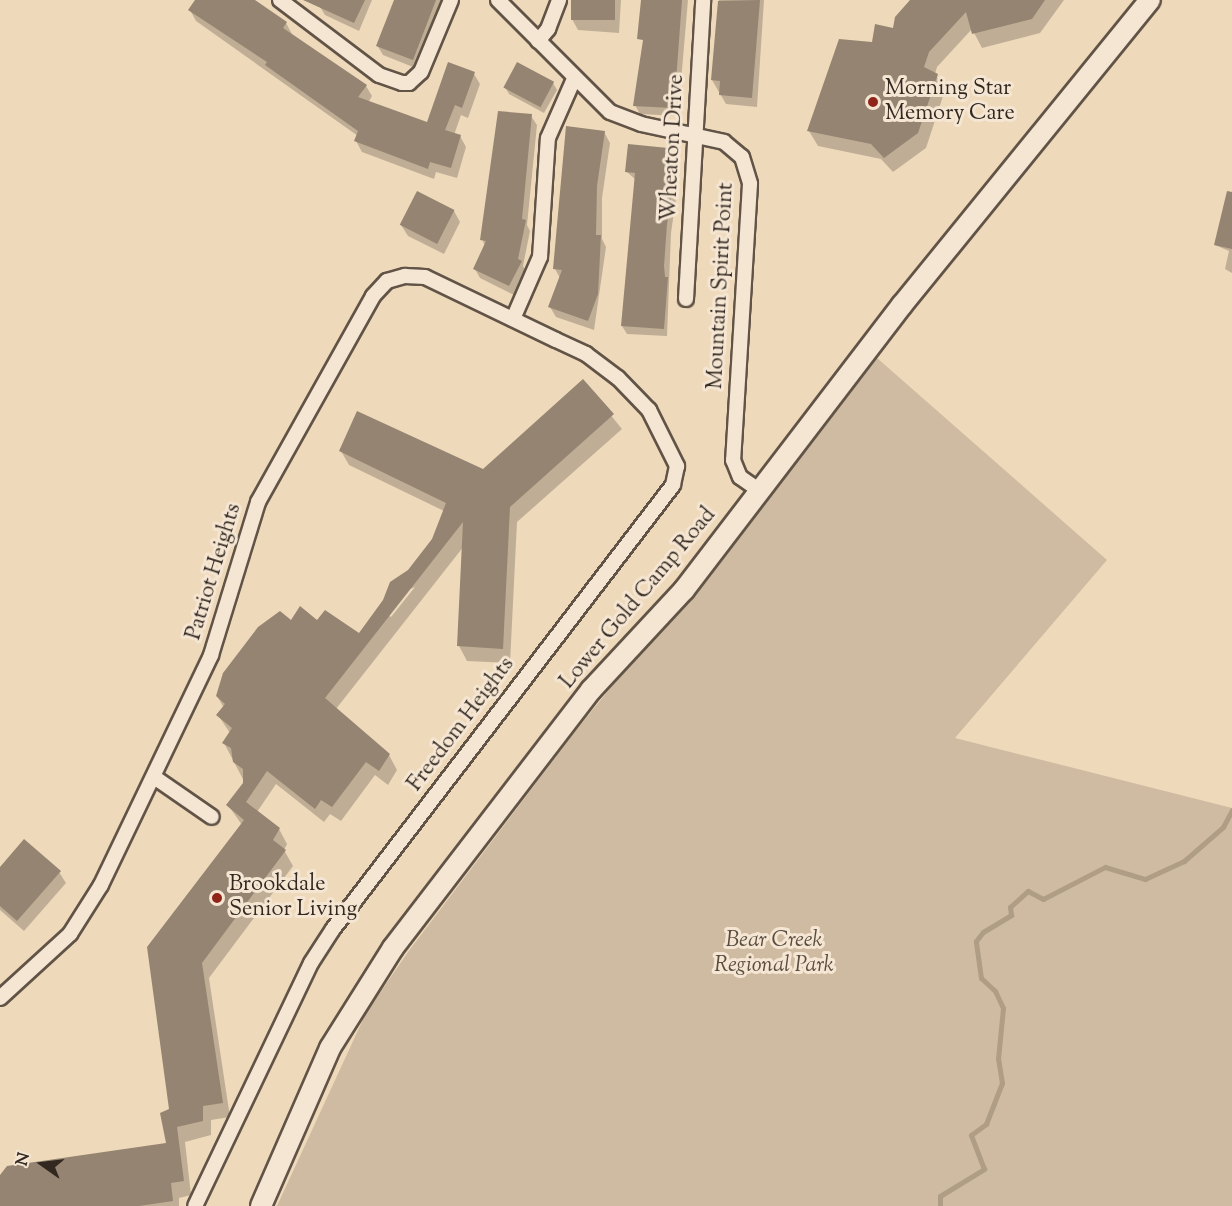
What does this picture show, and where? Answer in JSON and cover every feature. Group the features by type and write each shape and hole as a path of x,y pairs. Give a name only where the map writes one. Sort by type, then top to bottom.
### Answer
{"street":[{"path":"280,0 297,5 379,75 394,82 409,83 421,72 452,0"},
{"name":"Mountain Spirit Point","path":"498,0 574,79 610,112 623,119 695,133 730,146 748,171 733,460 740,477 760,491"},
{"path":"537,41 548,29 559,0"},
{"name":"Wheaton Drive","path":"686,299 704,0"},
{"name":"Lower Gold Camp Road","path":"261,1206 330,1048 393,948 591,690 684,590 902,305 1150,0"},
{"path":"513,319 540,257 548,138 574,79"},
{"name":"Patriot Heights","path":"0,998 52,952 86,913 154,777 211,655 258,502 373,296 387,281 405,276 425,277 527,326"},
{"name":"Freedom Heights","path":"195,1206 322,946 673,485 677,466 649,410 618,378 586,354 527,326"},
{"path":"154,777 212,817"}],"green space":[{"name":"Bear Creek Regional Park","path":"877,358 1107,560 955,738 1232,808 1232,1206 277,1206 366,1013 408,952 574,733"}],"building":[{"path":"195,0 255,0 287,22 283,28 367,85 358,97 427,122 448,62 475,72 462,108 455,105 445,130 461,135 451,168 430,162 428,169 354,141 358,131 265,65 267,62 188,10"},
{"path":"303,0 365,0 354,23"},
{"path":"394,0 436,0 413,60 376,46"},
{"path":"571,0 615,0 615,20 571,20"},
{"path":"641,0 682,0 674,108 633,106 643,40 637,39"},
{"path":"760,0 752,98 719,95 720,81 711,80 718,1"},
{"name":"Morning Star Memory Care","path":"910,0 1045,0 1032,19 972,34 966,12 929,52 924,67 938,74 918,133 884,158 871,144 807,131 839,39 872,42 875,24 893,28 895,17"},
{"path":"517,62 554,82 540,107 503,88"},
{"path":"498,111 532,114 522,219 526,220 518,259 522,261 509,286 473,269 486,241 480,240"},
{"path":"566,126 605,131 597,186 596,235 601,235 598,294 588,321 548,307 562,270 553,269"},
{"path":"628,144 668,148 665,181 674,181 667,224 664,266 665,277 668,277 664,329 621,326 635,173 625,172"},
{"path":"417,191 454,210 437,244 400,225"},
{"path":"1227,191 1232,192 1232,249 1214,245"},
{"name":"Brookdale Senior Living","path":"583,379 614,414 510,507 503,649 457,646 463,522 325,698 390,754 379,771 366,762 332,807 321,800 315,809 267,771 246,802 280,828 273,840 286,850 202,963 223,1103 203,1106 203,1121 177,1127 184,1181 171,1183 173,1201 139,1206 0,1206 0,1175 7,1166 166,1143 160,1113 169,1109 147,947 244,820 226,805 243,783 243,769 233,762 231,748 222,743 232,728 216,715 225,704 216,696 223,673 258,627 280,611 291,620 300,606 317,620 325,610 359,633 383,600 390,582 408,570 432,539 446,503 339,451 357,411 483,469"},
{"path":"24,839 61,871 17,921 0,906 0,867"}],"waterway":[{"path":"940,1206 940,1196 984,1169 971,1135 986,1124 1002,1083 998,1059 1003,1008 995,991 981,978 976,941 983,932 1011,915 1010,907 1028,891 1043,899 1105,867 1145,879 1184,861 1223,827 1232,810"}],"place":[{"name":"Morning Star Memory Care","path":"873,102"},
{"name":"Brookdale Senior Living","path":"217,898"}]}
